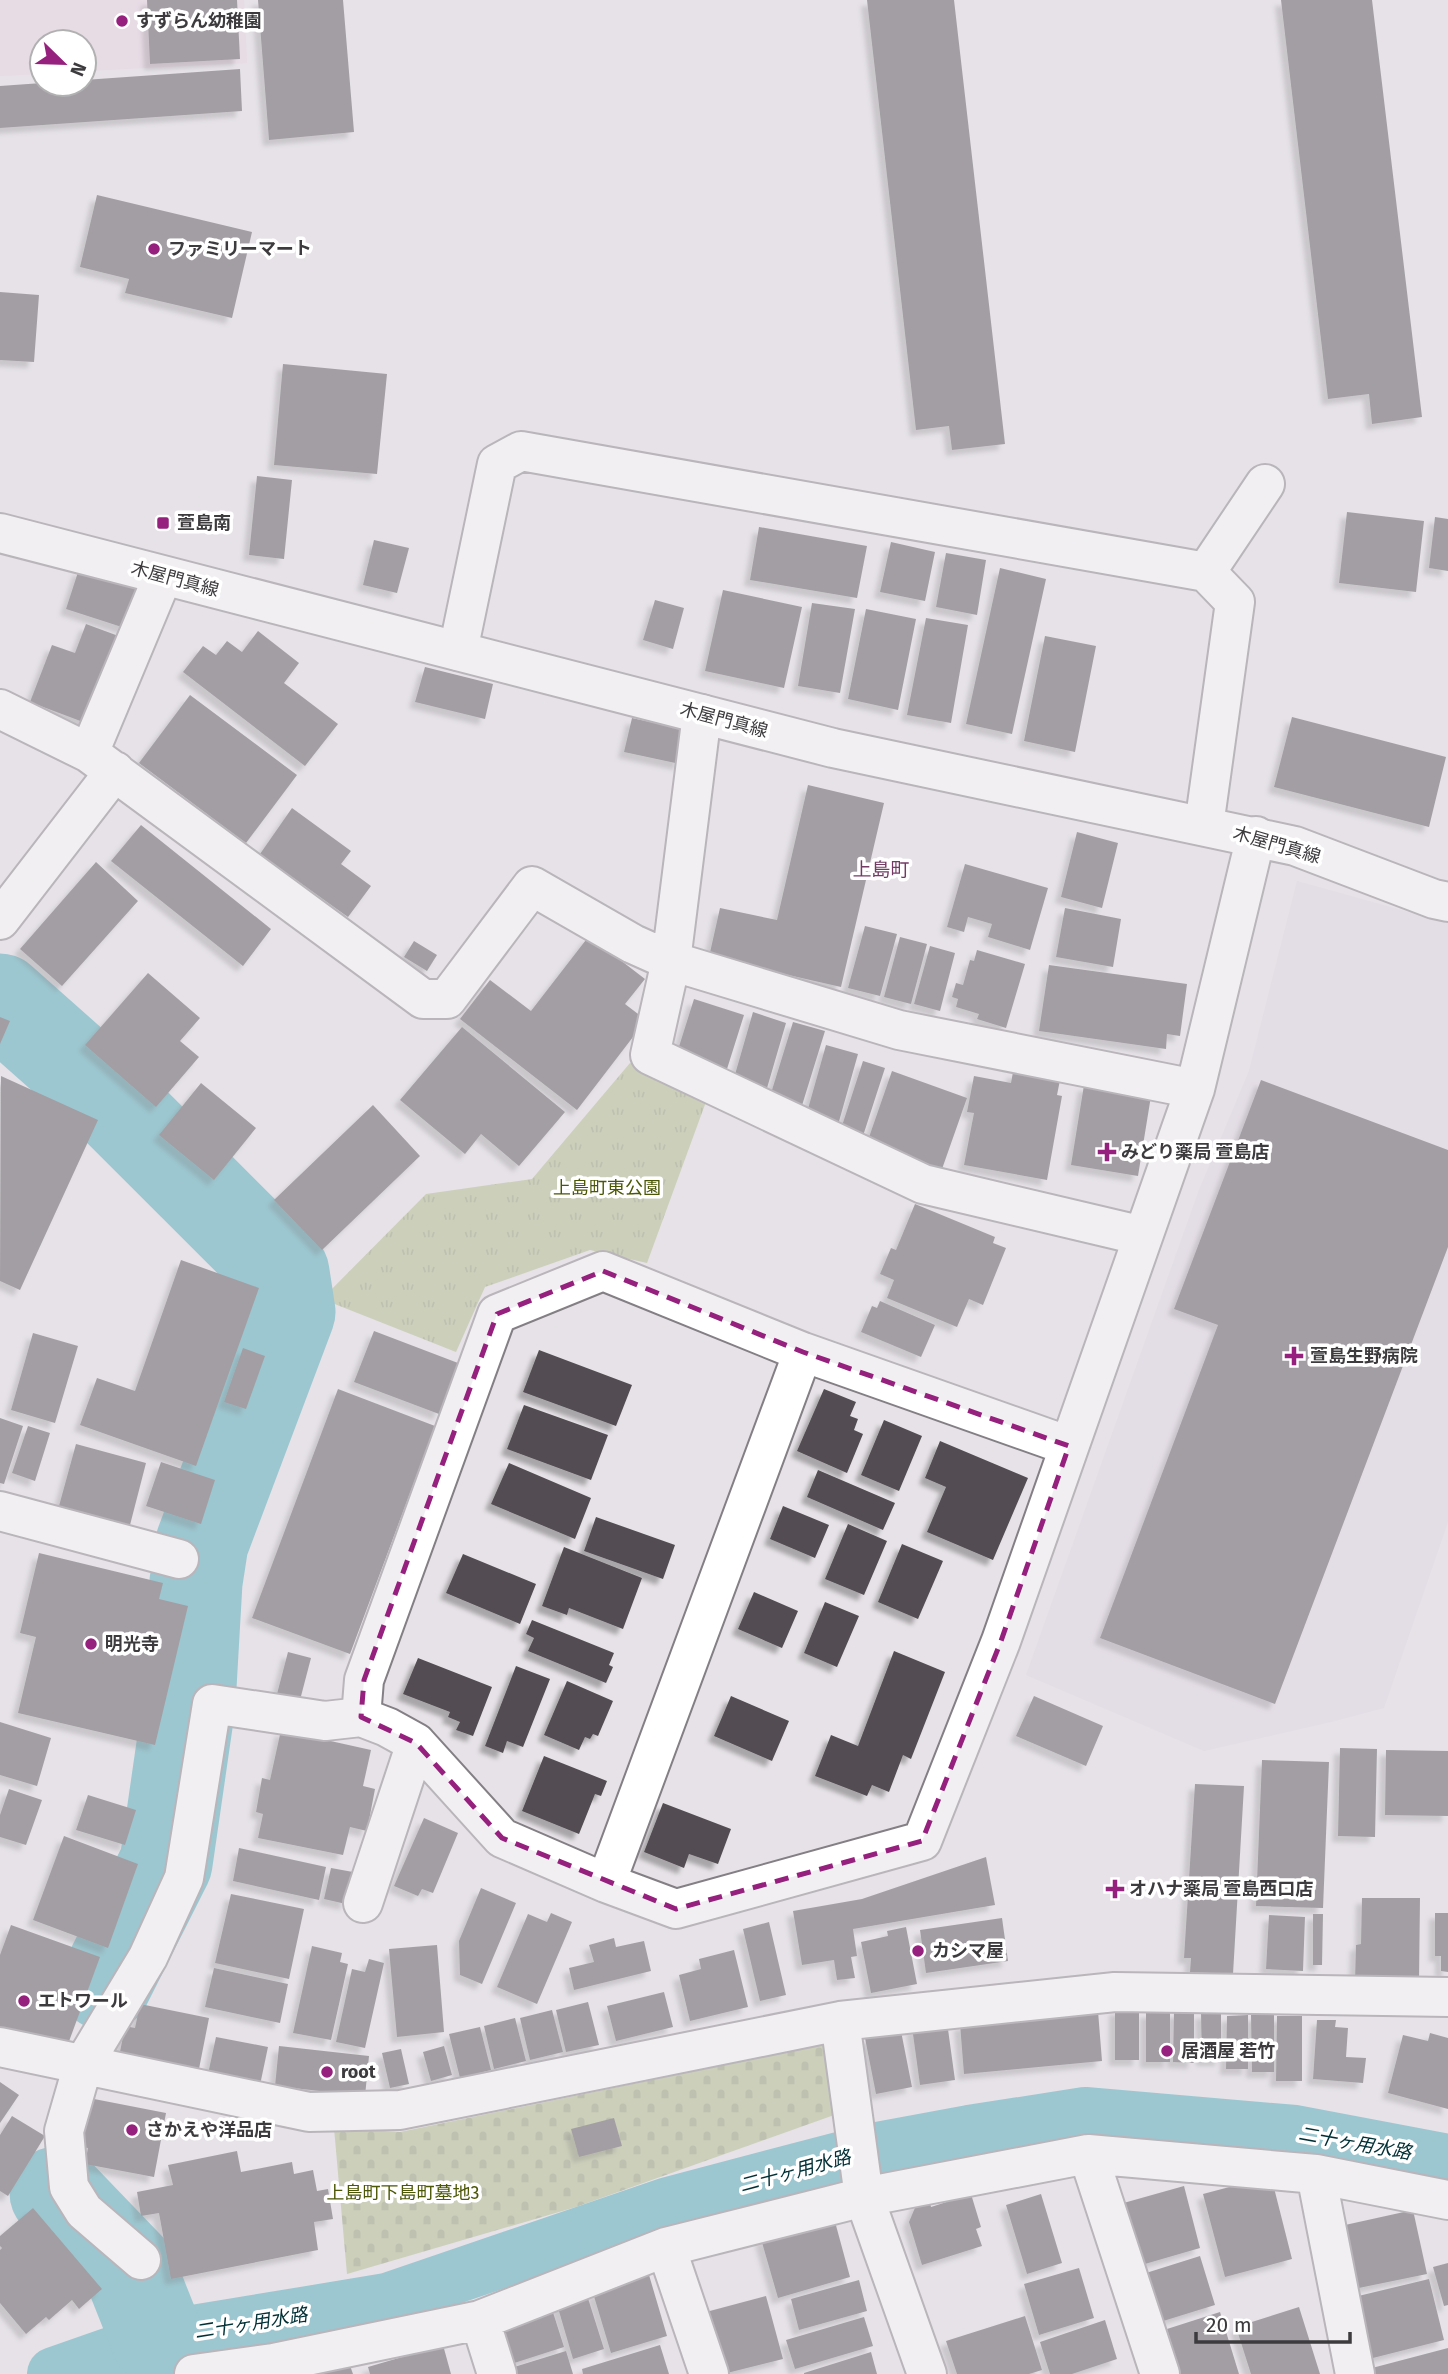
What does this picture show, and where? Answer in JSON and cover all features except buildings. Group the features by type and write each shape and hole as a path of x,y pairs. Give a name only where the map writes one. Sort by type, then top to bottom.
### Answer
{"street":[{"path":"458,651 497,464 521,451 1206,572 1235,602 1203,826"},
{"path":"1206,572 1265,484"},
{"name":"木屋門真線","path":"0,533 833,748 1256,836 1295,846 1448,902"},
{"path":"5,903 102,762 163,576"},
{"path":"0,709 102,762 423,999 447,999 532,886 633,944 671,961 899,1030 1195,1089"},
{"path":"702,714 671,961 650,1055 923,1184 1143,1236"},
{"path":"141,2260 83,2211 69,2186 64,2131 83,2065 148,1957 184,1878 212,1703 325,1721 361,1717 387,1727 416,1743 502,1838 606,1883 676,1909 922,1841 1001,1641 1195,1089 1256,836"},
{"path":"361,1717 364,1680 497,1314 603,1271 803,1352 1069,1446"},
{"path":"606,1883 803,1352"},
{"path":"0,1511 179,1559"},
{"path":"363,1903 416,1743"},
{"path":"0,2046 309,2112 400,2110 839,2021 1115,1992 1448,1997"},
{"path":"839,2021 861,2180 927,2374"},
{"path":"1088,2154 1160,2374"},
{"path":"194,2374 275,2368 480,2320 666,2247 861,2180 1088,2154 1316,2174 1448,2200"},
{"path":"1316,2174 1355,2374"},
{"path":"666,2247 709,2374"},
{"path":"480,2320 497,2374"}],"highlighted area":[{"path":"603,1271 803,1352 1069,1446 1001,1641 922,1841 676,1909 502,1838 416,1743 361,1717 364,1680 497,1314"}],"shaded area":[{"name":"すずらん幼稚園","path":"0,0 244,0 247,63 98,70 98,28 28,28 28,75 0,76"},
{"name":"萱島生野病院","path":"1297,881 1448,923 1448,1522 1384,1708 1204,1751 1026,1675 1199,1190 1249,1071"}],"green space":[{"name":"上島町東公園","path":"630,1063 707,1099 647,1263 590,1250 485,1287 456,1352 322,1299 426,1194 532,1179"},
{"name":"上島町下島町墓地3","path":"825,2044 837,2114 576,2207 347,2274 334,2128 400,2132"}],"waterway":[{"path":"0,1000 89,1079 283,1273 289,1312 202,1543 196,1582 189,1704 166,1863 105,1984"},
{"name":"二十ヶ用水路","path":"54,2374 157,2338 387,2300 668,2204 877,2149 1085,2114 1295,2132 1448,2161"},
{"path":"56,2193 130,2270 157,2338"}],"place":[{"name":"すずらん幼稚園","path":"122,21"},
{"name":"ファミリーマート","path":"154,249"},
{"name":"萱島南","path":"163,523"},
{"name":"みどり薬局 萱島店","path":"1107,1152"},
{"name":"萱島生野病院","path":"1294,1356"},
{"name":"明光寺","path":"91,1644"},
{"name":"オハナ薬局 萱島西口店","path":"1115,1889"},
{"name":"カシマ屋","path":"918,1951"},
{"name":"エトワール","path":"24,2001"},
{"name":"居酒屋 若竹","path":"1167,2051"},
{"name":"root","path":"327,2072"},
{"name":"さかえや洋品店","path":"132,2130"}],"district":[{"name":"上島町","path":"881,869"}]}
